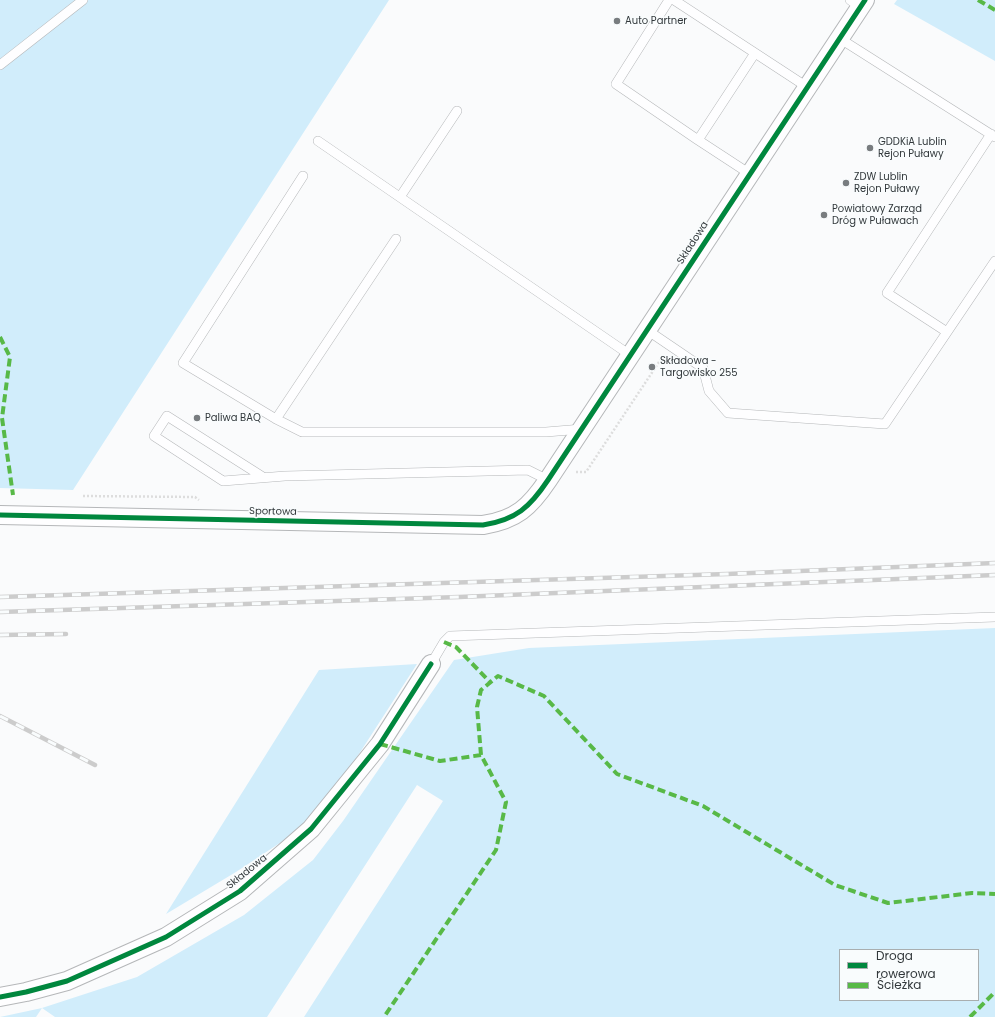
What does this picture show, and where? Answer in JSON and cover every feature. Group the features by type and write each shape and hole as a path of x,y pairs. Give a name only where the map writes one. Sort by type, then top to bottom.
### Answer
{"street":[{"name":"Składowa","path":"537,496 808,87 839,38 858,2"},
{"name":"Sportowa","path":"0,515 483,525 500,522 514,516 527,507 537,496"},
{"name":"Składowa","path":"0,997 68,981 89,972 166,937 240,891 312,829 380,744 431,664"}],"lane":[{"path":"0,65 83,0"},
{"path":"669,0 616,84 750,174"},
{"path":"674,0 808,87"},
{"path":"839,38 993,136 887,293 947,332"},
{"path":"698,140 755,53"},
{"path":"400,198 457,111"},
{"path":"318,141 630,355"},
{"path":"304,176 183,363 276,419 302,432 546,432 582,429"},
{"path":"276,419 396,239"},
{"path":"647,330 703,368 709,391 728,413 885,424 995,261"},
{"path":"263,477 166,416 154,436 223,480 263,477 528,470 548,480"},
{"path":"431,664 444,642 450,636 995,617"}],"shaded area":[{"path":"0,0 389,0 73,490 0,488"},
{"path":"897,0 995,0 995,61 894,4"},
{"path":"995,628 995,1017 304,1017 443,801 417,785 267,1017 55,1017 42,1008 137,977 244,915 313,860 343,821 454,660 529,648"},
{"path":"417,664 348,771 295,833 236,872 166,914 319,670"},
{"path":"42,1008 36,1017 0,1017"}],"railway":[{"path":"0,597 727,574 995,563"},
{"path":"0,612 459,597 995,575"},
{"path":"0,635 66,634"},
{"path":"0,716 95,765"}],"marked path":[{"path":"978,0 995,10"},
{"path":"0,337 10,357 2,418 13,495"},
{"path":"444,642 456,647 490,682"},
{"path":"481,755 477,707 481,690 498,676 544,696 617,774 703,806 835,885 888,903 972,893 995,894"},
{"path":"380,744 440,761 481,755 506,802 496,850 384,1017"},
{"path":"970,1017 995,992"}],"cycle path":[{"path":"0,515 483,525 495,523 513,516 535,498 548,480 865,0"},
{"path":"0,997 67,981 166,937 240,891 311,829 380,744 431,664"}],"place":[{"name":"Auto Partner","path":"617,21"},
{"name":"GDDKiA Lublin Rejon Puławy","path":"870,148"},
{"name":"ZDW Lublin Rejon Puławy","path":"846,183"},
{"name":"Powiatowy Zarząd Dróg w Puławach","path":"824,215"},
{"name":"Składowa - Targowisko 255","path":"652,367"},
{"name":"Paliwa BAQ","path":"197,418"}]}
